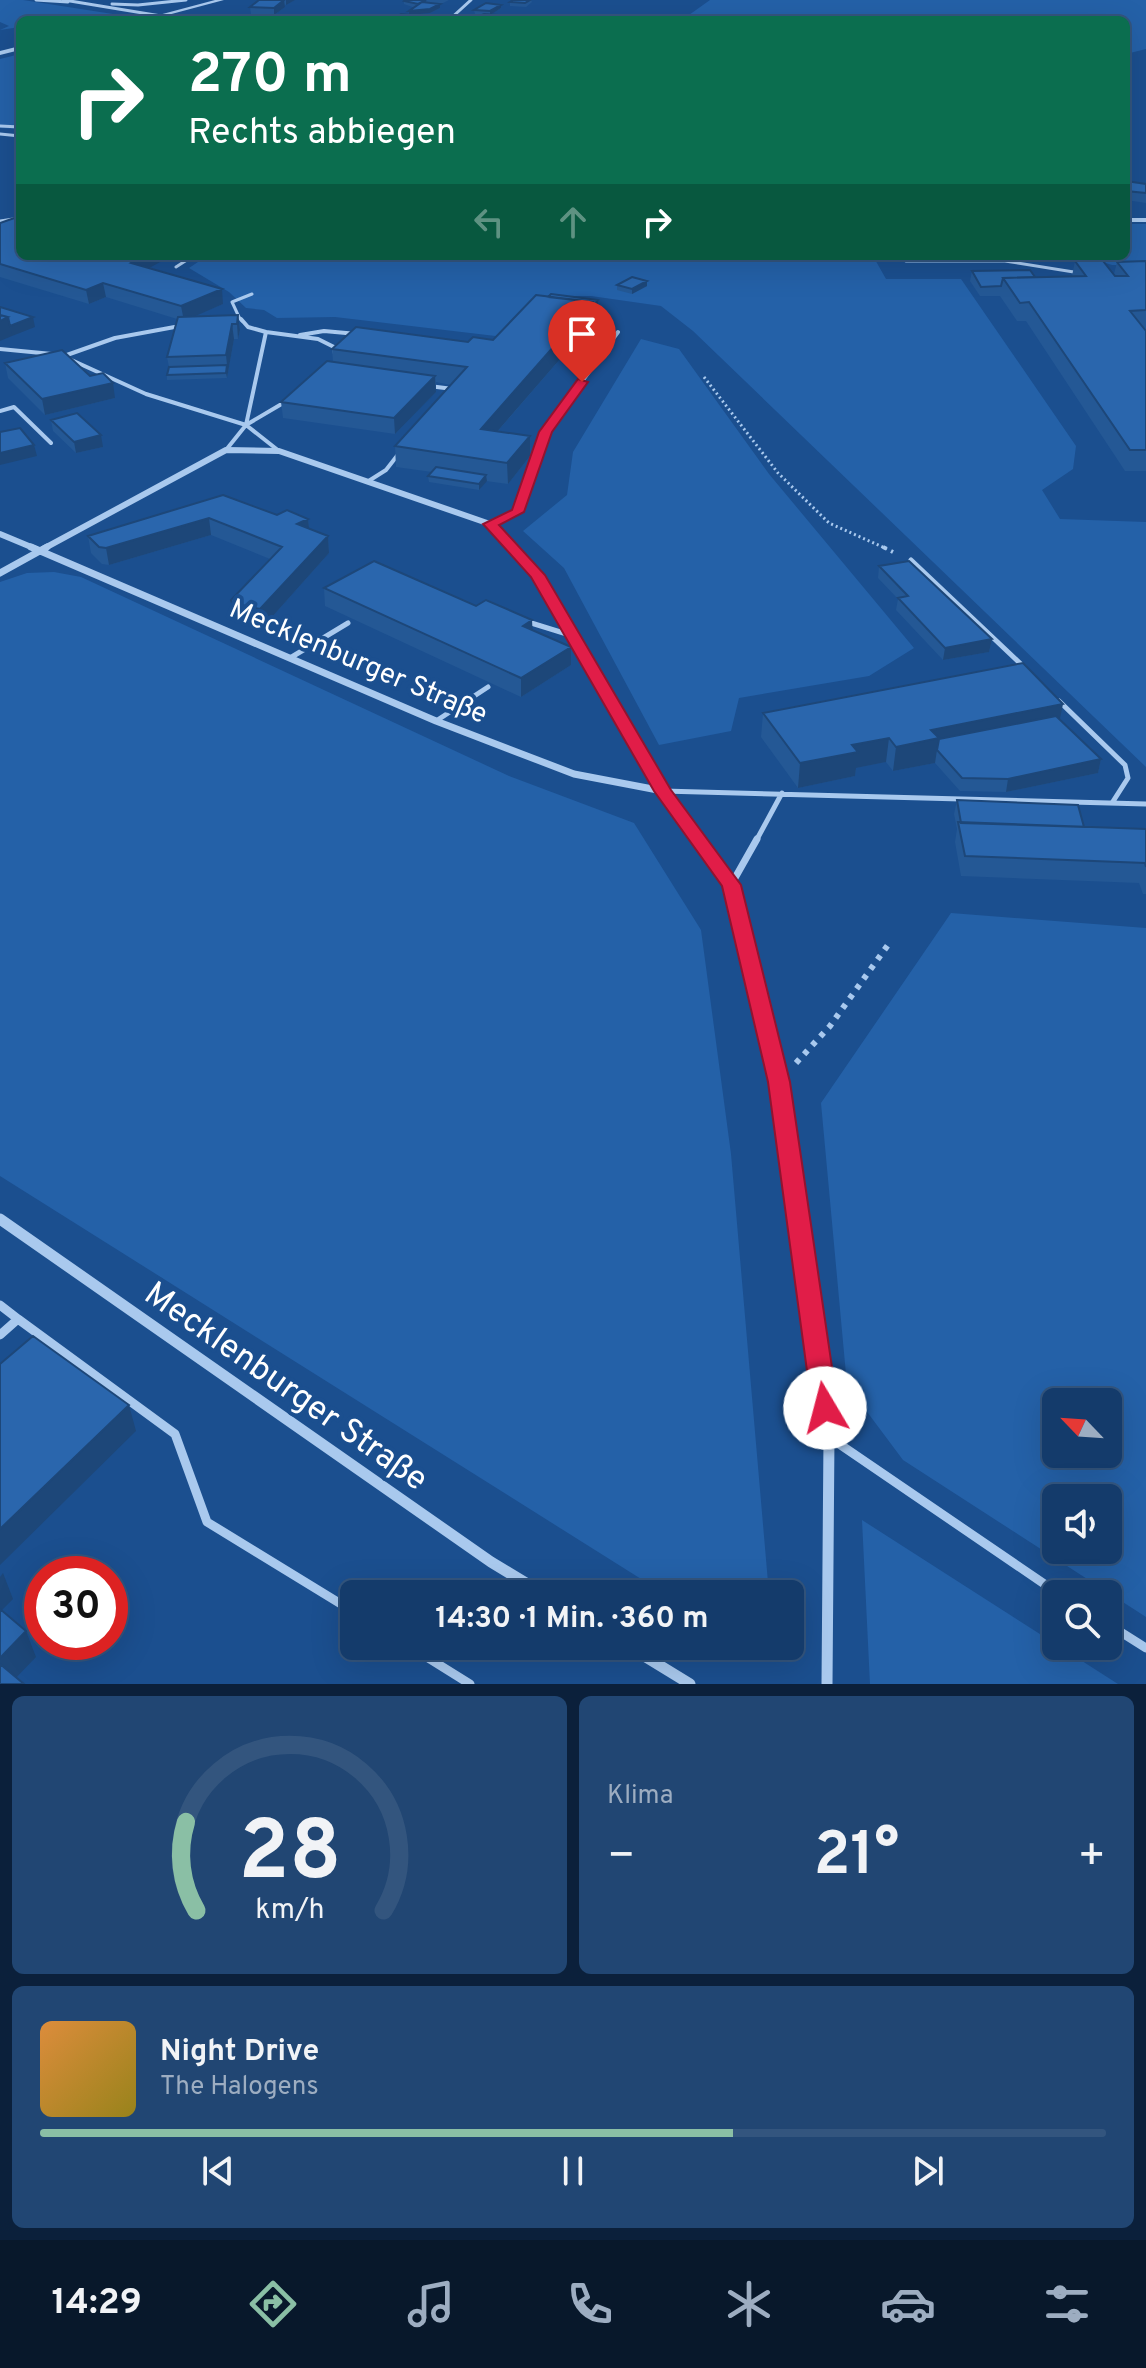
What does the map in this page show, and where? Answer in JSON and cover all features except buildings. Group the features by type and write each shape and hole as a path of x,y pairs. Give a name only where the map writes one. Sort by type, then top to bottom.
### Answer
{"street":[{"path":"161,16 221,0"},
{"path":"453,16 471,0"},
{"path":"0,573 226,450 279,451 490,524 538,575 663,791 731,885 779,1082 829,1437 827,1684"},
{"name":"Mecklenburger Straße","path":"0,534 436,721 574,774 663,791"},
{"name":"Mecklenburger Straße","path":"0,1219 521,1580"},
{"path":"651,1660 690,1684"}],"lane":[{"path":"36,0 73,1"},
{"path":"64,0 161,16"},
{"path":"100,6 127,0"},
{"path":"112,4 186,0"},
{"path":"176,267 187,260"},
{"path":"906,261 1005,261 1088,274 1062,277"},
{"path":"252,294 232,302 248,327 318,339 334,347 336,358 329,364"},
{"path":"223,319 239,317"},
{"path":"64,356 115,338 192,324"},
{"path":"297,336 324,331 366,334"},
{"path":"246,425 266,332"},
{"path":"490,524 518,512 545,432 618,332"},
{"path":"0,349 64,356 146,394 246,425 279,451"},
{"path":"424,385 454,390 445,400"},
{"path":"226,450 246,425 289,398"},
{"path":"0,411 14,407 51,443"},
{"path":"367,482 386,470 402,450"},
{"path":"911,560 1035,678"},
{"path":"525,621 570,635"},
{"path":"290,658 348,623"},
{"path":"436,721 488,687"},
{"path":"1057,700 1125,765 1128,778 1112,803"},
{"path":"663,791 1146,804"},
{"path":"731,885 782,793"},
{"path":"0,1305 175,1434 207,1522 340,1603"},
{"path":"0,1335 18,1319"},
{"path":"829,1437 1042,1582"},
{"path":"1122,1633 1146,1648"},
{"path":"431,1660 470,1684"}],"path":[{"path":"704,377 778,473 829,523 911,560"},
{"path":"779,1082 830,1026 890,942"}],"shaded area":[{"path":"0,0 23,0 126,16 16,16 16,28 0,30 9,26 0,22"},
{"path":"710,0 1146,0 1146,49 1130,53 1130,16 688,16"},
{"path":"16,55 16,129 0,128 0,59"},
{"path":"1130,224 1146,224 1146,265 1112,265 1096,260 1130,260"},
{"path":"201,260 875,260 886,279 961,279 1076,446 1073,469 1042,490 1060,519 1146,522 1146,767 693,331 661,306 591,296 546,296 504,337 335,317 277,318 264,310 246,308 229,292 189,268"},
{"path":"641,339 679,349 769,474 914,648 869,676 739,698 731,731 659,745 564,568 523,531 567,495 573,452"},
{"path":"54,572 81,577 509,776 634,823 701,930 731,1154 768,1580 643,1580 0,1176 0,582 27,573"},
{"path":"951,913 1146,928 1146,1617 1122,1601 1122,1580 1089,1580 1064,1564 1122,1564 1122,1484 1042,1484 1042,1550 903,1460 847,1385 821,1103"},
{"path":"862,1520 1042,1635 1042,1660 1081,1660 1118,1684 870,1684"}],"route":[{"path":"582,382 545,432 518,512 490,524 538,575 663,791 731,885 779,1082 825,1408"}]}
